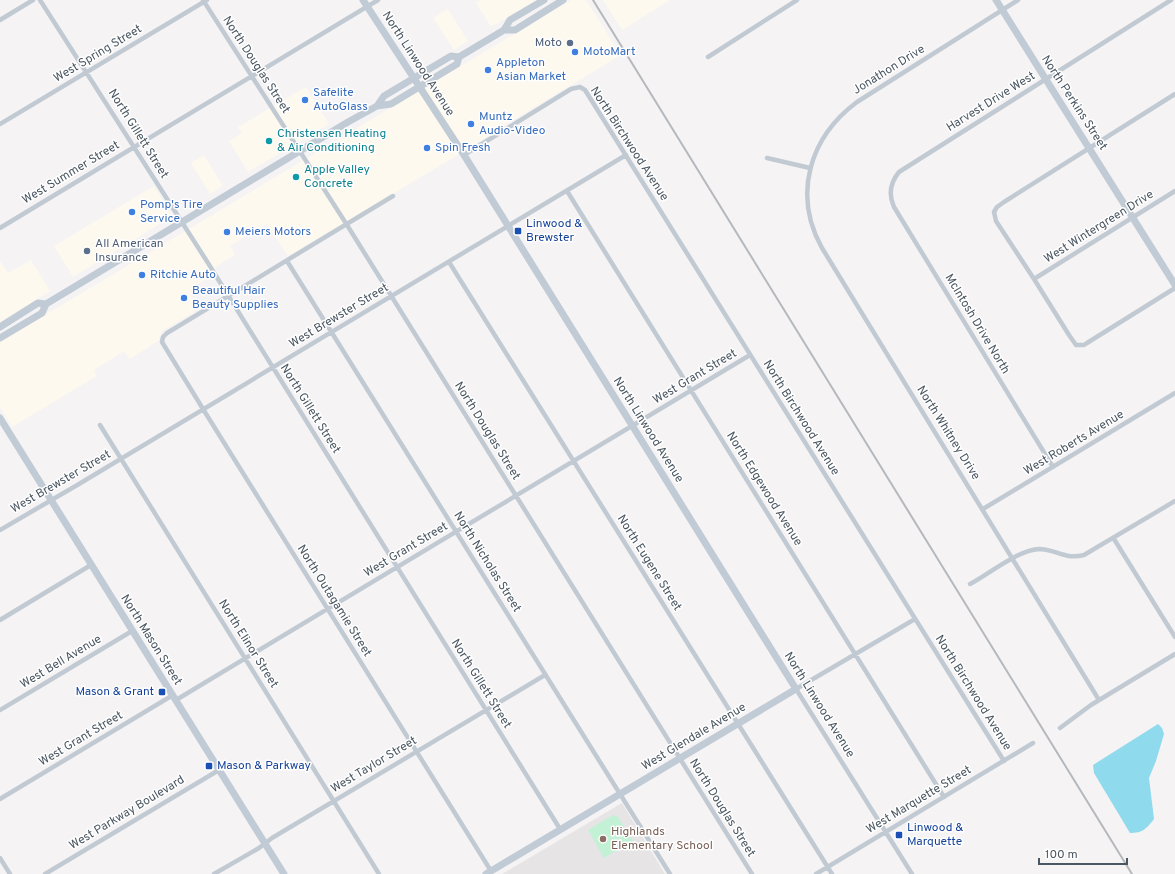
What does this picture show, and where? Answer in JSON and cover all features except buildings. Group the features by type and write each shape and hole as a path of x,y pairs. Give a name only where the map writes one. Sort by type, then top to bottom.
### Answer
{"street":[{"path":"0,20 33,0"},
{"name":"North Gillett Street","path":"40,0 228,296 560,829"},
{"name":"North Linwood Avenue","path":"363,0 464,155 912,874"},
{"name":"West Summer Street","path":"0,228 378,0"},
{"path":"377,106 384,96 451,56 459,57 504,30 510,20 544,0"},
{"path":"504,30 515,30 564,0"},
{"path":"708,57 797,0"},
{"name":"North Perkins Street","path":"996,0 1175,284"},
{"name":"Jonathon Drive","path":"810,168 821,141 834,122 850,107 1018,0"},
{"name":"Harvest Drive West","path":"890,189 892,183 900,172 1171,0"},
{"name":"West Spring Street","path":"0,124 204,1"},
{"name":"North Douglas Street","path":"204,1 347,225 515,497 752,874"},
{"path":"526,23 524,17 532,12 537,4"},
{"path":"0,326 38,304 46,304 299,151 377,106 391,104 457,64 459,57"},
{"name":"North Birchwood Avenue","path":"464,155 571,90 580,87 585,90 1004,761"},
{"path":"1175,94 1004,202 997,207 994,212 996,221 1076,345 1080,346 1088,343 1175,288"},
{"name":"West Brewster Street","path":"0,530 450,262 626,155"},
{"path":"767,158 810,168"},
{"name":"North Whitney Drive","path":"810,168 808,202 811,221 817,239 1099,700"},
{"name":"McIntosh Drive North","path":"890,189 890,196 894,207 1053,467"},
{"name":"North Edgewood Avenue","path":"567,191 944,797"},
{"name":"West Wintergreen Drive","path":"1034,279 1175,191"},
{"path":"228,296 393,196"},
{"name":"North Nicholas Street","path":"287,261 670,874"},
{"name":"North Eugene Street","path":"450,262 832,874"},
{"name":"North Outagamie Street","path":"228,296 167,333 162,340 164,347 328,609 488,873"},
{"path":"0,338 42,312 46,304"},
{"path":"0,332 16,322 27,310"},
{"name":"West Grant Street","path":"0,799 328,609 750,355"},
{"name":"West Roberts Avenue","path":"983,509 1175,393"},
{"name":"North Mason Street","path":"0,418 284,874"},
{"name":"North Elinor Street","path":"100,425 379,874"},
{"path":"970,584 1028,551 1045,549 1066,556 1079,557 1090,553 1175,501"},
{"path":"1114,538 1175,638"},
{"path":"0,620 91,565"},
{"name":"West Glendale Avenue","path":"488,873 915,619"},
{"name":"West Bell Avenue","path":"0,710 132,631"},
{"path":"1060,728 1099,700 1175,654"},
{"name":"West Taylor Street","path":"214,874 545,675"},
{"name":"West Marquette Street","path":"816,874 1033,743"},
{"name":"West Parkway Boulevard","path":"44,874 219,770"},
{"path":"0,858 10,874"}],"shaded area":[{"path":"481,0 537,0 491,27 476,3"},
{"path":"571,0 586,0 621,55 458,155 288,256 267,224 230,246 235,255 215,267 217,272 191,289 195,312 162,331 158,341 130,359 124,351 94,370 97,376 12,427 0,407 0,342"},
{"path":"603,0 670,0 622,30"},
{"path":"448,9 468,41 454,50 433,18"},
{"path":"306,87 329,124 248,172 229,141 242,133 238,127"},
{"path":"204,155 223,186 210,194 191,163"},
{"path":"154,186 170,213 168,219 73,277 54,246"},
{"path":"31,260 50,291 0,322 0,261 8,273"},
{"name":"Highlands Elementary School","path":"622,803 665,874 502,874"}],"green space":[{"path":"613,815 618,817 633,841 604,858 588,830"}],"water":[{"path":"1158,724 1162,728 1164,734 1149,778 1154,819 1144,830 1130,833 1094,773 1093,765"}],"railway":[{"path":"593,0 1132,874"}],"place":[{"name":"Moto","path":"570,43"},
{"name":"MotoMart","path":"575,52"},
{"name":"Appleton Asian Market","path":"488,70"},
{"name":"Safelite AutoGlass","path":"305,100"},
{"name":"Muntz Audio-Video","path":"471,124"},
{"name":"Christensen Heating & Air Conditioning","path":"269,141"},
{"name":"Spin Fresh","path":"427,148"},
{"name":"Apple Valley Concrete","path":"296,177"},
{"name":"Pomp's Tire Service","path":"132,212"},
{"name":"Linwood & Brewster","path":"518,231"},
{"name":"Meiers Motors","path":"227,232"},
{"name":"All American Insurance","path":"87,251"},
{"name":"Ritchie Auto","path":"142,275"},
{"name":"Beautiful Hair Beauty Supplies","path":"184,298"},
{"name":"Mason & Grant","path":"162,692"},
{"name":"Mason & Parkway","path":"209,766"},
{"name":"Linwood & Marquette","path":"899,835"},
{"name":"Highlands Elementary School","path":"603,839"}]}
